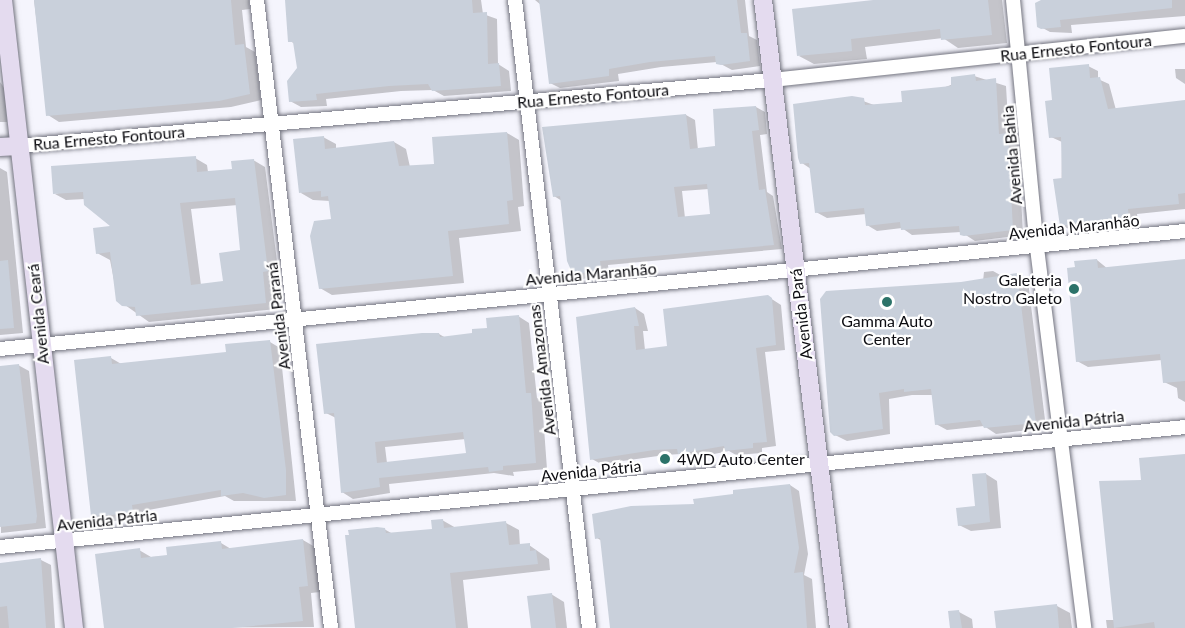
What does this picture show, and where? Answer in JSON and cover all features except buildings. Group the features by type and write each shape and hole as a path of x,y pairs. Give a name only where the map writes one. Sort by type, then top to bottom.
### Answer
{"street":[{"name":"Avenida Ceará","path":"3,0 74,628"},
{"name":"Avenida Paraná","path":"257,0 331,628"},
{"name":"Avenida Amazonas","path":"515,0 589,628"},
{"name":"Avenida Pará","path":"763,0 839,628"},
{"name":"Avenida Bahia","path":"1013,0 1037,248 1084,628"},
{"name":"Rua Ernesto Fontoura","path":"0,147 772,80 1185,36"},
{"name":"Avenida Maranhão","path":"0,349 295,318 796,272 1185,231"},
{"name":"Avenida Pátria","path":"0,547 1185,427"}],"place":[{"name":"Galeteria Nostro Galeto","path":"1074,289"},
{"name":"Gamma Auto Center","path":"887,302"},
{"name":"4WD Auto Center","path":"665,459"}]}
